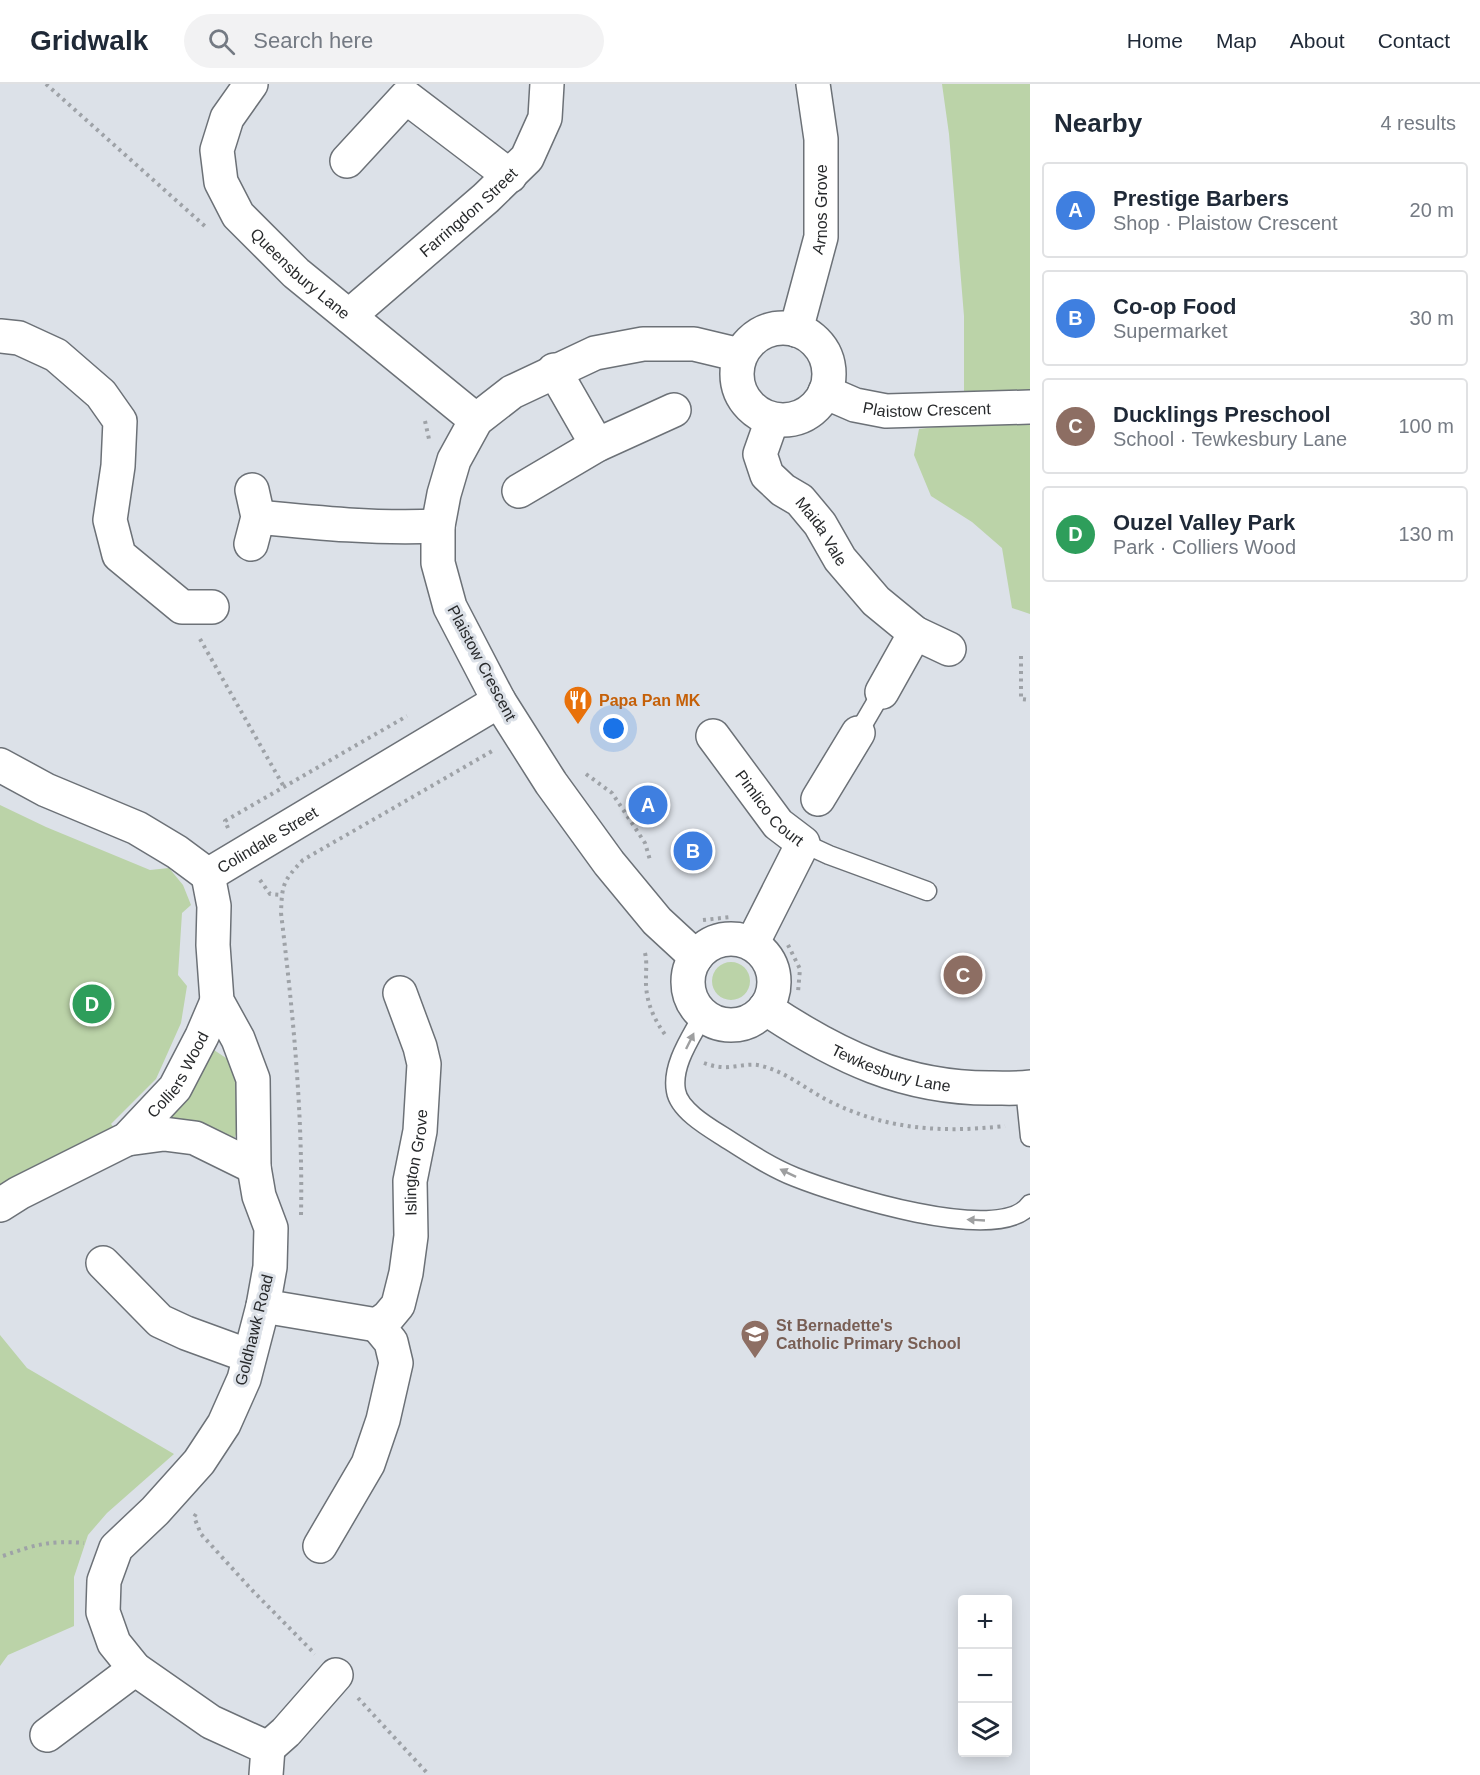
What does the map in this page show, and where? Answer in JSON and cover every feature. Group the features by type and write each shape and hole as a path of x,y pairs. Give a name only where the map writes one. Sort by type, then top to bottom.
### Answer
{"street":[{"name":"Queensbury Lane","path":"251,84 227,118 217,150 221,182 238,215 296,273 476,420"},
{"name":"Farringdon Street","path":"349,316 510,176 527,158 545,118 547,84"},
{"name":"Arnos Grove","path":"796,330 821,237 821,139 813,84"},
{"path":"348,161 406,98 510,176"},
{"path":"783,328 796,330 816,342 828,361 829,377 825,392 817,406 804,416 788,420 772,420 760,415 749,406 736,382 736,368 740,355 757,335 783,328"},
{"path":"0,336 19,338 56,356 101,394 120,421 118,466 110,520 119,555 197,607"},
{"name":"Plaistow Crescent","path":"696,957 657,921 609,863 551,783 499,701 450,608 438,563 438,526 454,460 476,420 512,392 554,370 595,353 643,344 694,344 740,355"},
{"path":"554,370 597,445"},
{"name":"Plaistow Crescent","path":"825,392 855,405 886,411 1030,407"},
{"path":"519,491 597,445 674,410"},
{"name":"Maida Vale","path":"772,420 760,454 767,475 783,490 800,500 820,524 840,559 876,602 915,633 949,649"},
{"path":"254,517 380,526 438,526"},
{"path":"882,692 915,633"},
{"name":"Colindale Street","path":"0,765 45,790 138,828 177,852 208,875 499,701"},
{"path":"818,799 858,733"},
{"name":"Pimlico Court","path":"713,736 778,824 803,843 752,945"},
{"name":"Goldhawk Road","path":"208,875 213,906 217,1001 238,1040 253,1079 254,1167 259,1196 271,1228 270,1267 264,1306 244,1379 224,1424 199,1462 155,1511 116,1548 104,1581 104,1612 114,1643 135,1669 267,1761 286,1732 336,1675"},
{"path":"734,939 752,945 771,966 774,981 772,995 765,1008 749,1021 729,1025 715,1022 703,1015 694,1005 688,987 690,968 696,957 704,948 715,942 734,939"},
{"name":"Islington Grove","path":"377,1325 398,1305 406,1273 411,1236 410,1181 420,1131 424,1064 400,993"},
{"name":"Colliers Wood","path":"127,1139 175,1088 217,1001"},
{"name":"Tewkesbury Lane","path":"765,1008 798,1030 840,1053 919,1081 965,1088 1027,1087"},
{"name":"Colliers Wood","path":"0,1205 19,1192 127,1139 164,1134 195,1138 254,1167"},
{"path":"104,1263 160,1321 249,1356"},
{"path":"264,1306 377,1325 391,1342 396,1363 383,1420 368,1464 320,1546"},
{"path":"47,1735 135,1669"}],"lane":[{"path":"858,733 882,692"},
{"path":"803,843 829,855 927,891"},
{"path":"703,1015 677,1071 676,1092 686,1110 708,1127 749,1152 792,1176 844,1195 897,1209 963,1219 989,1220 1013,1216 1030,1204"},
{"path":"1027,1087 1030,1137"}],"path":[{"path":"197,607 284,787"},
{"path":"1021,656 1021,699 1030,700"},
{"path":"301,1218 302,1156 299,1091 281,913 286,878 303,861 494,750"},
{"path":"579,769 612,793 645,843 651,866"},
{"path":"697,917 703,920 736,916 743,913 752,902 785,920 782,927 784,936 800,969 798,998"},
{"path":"198,1508 194,1517 201,1534 429,1775"},
{"path":"1,1556 55,1541 87,1544"}],"green space":[{"path":"942,84 1030,84 1030,393 964,397 964,316 949,134"},
{"path":"1000,419 1030,420 1030,614 1012,608 1002,548 972,522 931,496 914,455 919,429"},
{"path":"0,805 46,827 150,870 169,868 183,885 191,905 182,913 178,975 187,986 181,1023 156,1079 111,1124 116,1130 0,1191"},
{"path":"731,962 738,963 744,968 749,974 749,988 744,994 738,999 731,1000 724,999 718,994 713,988 712,981 713,974 718,968 724,963"},
{"path":"214,1050 232,1062 241,1082 239,1125 235,1137 230,1141 160,1124 204,1055"},
{"path":"0,1335 27,1368 174,1454 107,1513 88,1535 74,1577 74,1626 8,1655 0,1666"}],"place":[{"name":"Papa Pan MK","path":"578,726"},
{"name":"Prestige Barbers","path":"648,805"},
{"name":"Co-op Food","path":"693,851"},
{"name":"Ducklings Preschool","path":"963,975"},
{"name":"Ouzel Valley Park","path":"92,1004"},
{"name":"St Bernadette's Catholic Primary School","path":"755,1360"}]}
